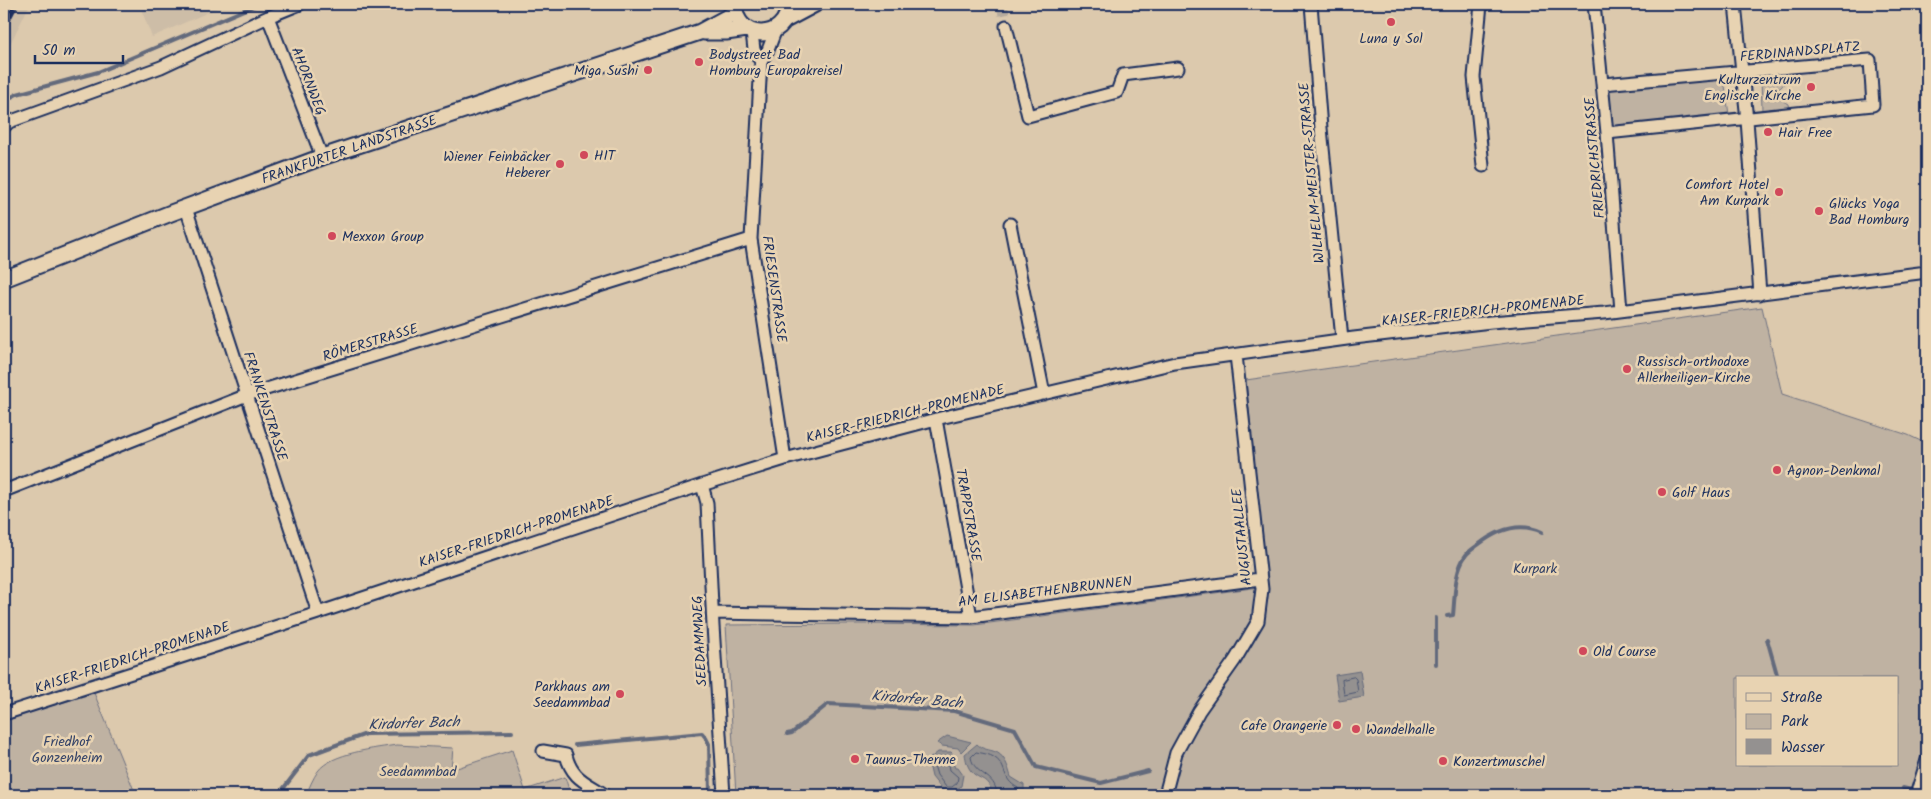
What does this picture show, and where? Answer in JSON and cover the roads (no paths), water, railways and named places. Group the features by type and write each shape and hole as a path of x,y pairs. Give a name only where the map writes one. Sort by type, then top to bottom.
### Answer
{"street":[{"path":"4,127 9,122 161,67 300,4"},
{"path":"780,25 788,12 788,4"},
{"path":"780,25 815,4"},
{"name":"WILHELM-MEISTER-STRASSE","path":"1311,4 1342,339"},
{"path":"1481,4 1474,78 1483,166"},
{"name":"FRIEDRICHSTRASSE","path":"1594,4 1603,84 1621,311"},
{"path":"1735,4 1760,294"},
{"path":"735,8 739,22 749,30"},
{"name":"FRANKFURTER LANDSTRASSE","path":"4,279 62,255 322,157 700,32 735,8"},
{"name":"AHORNWEG","path":"268,17 322,157"},
{"name":"FRANKFURTER LANDSTRASSE","path":"700,32 749,30 760,34 780,25"},
{"name":"FRIESENSTRASSE","path":"760,62 780,25"},
{"path":"1006,26 1028,116 1116,92 1123,75 1178,68"},
{"name":"FRIESENSTRASSE","path":"749,30 754,50 760,62 751,240 785,459"},
{"name":"FERDINANDSPLATZ","path":"1603,84 1870,60 1873,105 1746,120 1607,133"},
{"name":"FRANKENSTRASSE","path":"186,208 318,613"},
{"path":"1010,224 1044,394"},
{"name":"RÖMERSTRASSE","path":"4,491 247,395 751,240"},
{"name":"KAISER-FRIEDRICH-PROMENADE","path":"4,714 785,459 936,419 1175,363 1342,339 1491,322 1621,311 1927,272"},
{"name":"AUGUSTAALLEE","path":"1165,795 1176,753 1199,711 1235,660 1258,621 1262,589 1236,355"},
{"name":"TRAPPSTRASSE","path":"936,419 971,617"},
{"name":"SEEDAMMWEG","path":"702,485 707,503 724,795"},
{"name":"AM ELISABETHENBRUNNEN","path":"713,613 971,617 1260,580"},
{"path":"543,751 566,754 569,767 578,777 605,795"},
{"path":"1916,795 1927,760"}],"water":[{"path":"1360,671 1364,697 1339,701 1335,675"},
{"path":"947,736 971,742 961,752 958,748 942,746 937,743"},
{"path":"977,744 1000,755 1009,769 1011,777 1024,785 1024,795 992,795 989,785 974,774 967,763 965,754"},
{"path":"938,752 951,752 955,756 953,763 955,768 958,768 963,775 961,786 954,792 944,792 932,777 928,760"}],"waterway":[{"path":"4,101 17,94 98,72 258,4"},
{"name":"Kirdorfer Bach","path":"1447,616 1453,615 1457,576 1462,561 1469,552 1493,535 1508,529 1525,527 1542,532"},
{"name":"Kirdorfer Bach","path":"1436,618 1436,664"},
{"name":"Kirdorfer Bach","path":"1767,639 1777,676"},
{"name":"Kirdorfer Bach","path":"787,734 792,733 828,704 954,711 1015,729 1036,767 1101,783 1148,771"},
{"name":"Kirdorfer Bach","path":"282,795 283,789 309,755 366,734 512,732"},
{"name":"Kirdorfer Bach","path":"575,745 702,733 709,744 710,795"},
{"path":"1903,788 1911,790"}],"tunnel":[{"path":"1002,4 1006,26"}],"railway":[{"path":"4,27 16,4"}],"place":[{"name":"Luna y Sol","path":"1391,22"},
{"name":"Bodystreet Bad Homburg Europakreisel","path":"699,62"},
{"name":"Miga Sushi","path":"648,70"},
{"name":"Kulturzentrum Englische Kirche","path":"1811,87"},
{"name":"Hair Free","path":"1768,132"},
{"name":"HIT","path":"584,155"},
{"name":"Wiener Feinbäcker Heberer","path":"560,164"},
{"name":"Comfort Hotel Am Kurpark","path":"1779,192"},
{"name":"Glücks Yoga Bad Homburg","path":"1819,211"},
{"name":"Mexxon Group","path":"332,236"},
{"name":"Russisch-orthodoxe Allerheiligen-Kirche","path":"1627,369"},
{"name":"Agnon-Denkmal","path":"1777,470"},
{"name":"Golf Haus","path":"1662,492"},
{"name":"Old Course","path":"1583,651"},
{"name":"Parkhaus am Seedammbad","path":"620,694"},
{"name":"Cafe Orangerie","path":"1337,725"},
{"name":"Wandelhalle","path":"1356,729"},
{"name":"Taunus-Therme","path":"855,759"},
{"name":"Konzertmuschel","path":"1443,761"}],"park label":[{"name":"Kurpark","path":"1535,568"},
{"name":"Friedhof Gonzenheim","path":"67,750"},
{"name":"Seedammbad","path":"418,771"}]}
